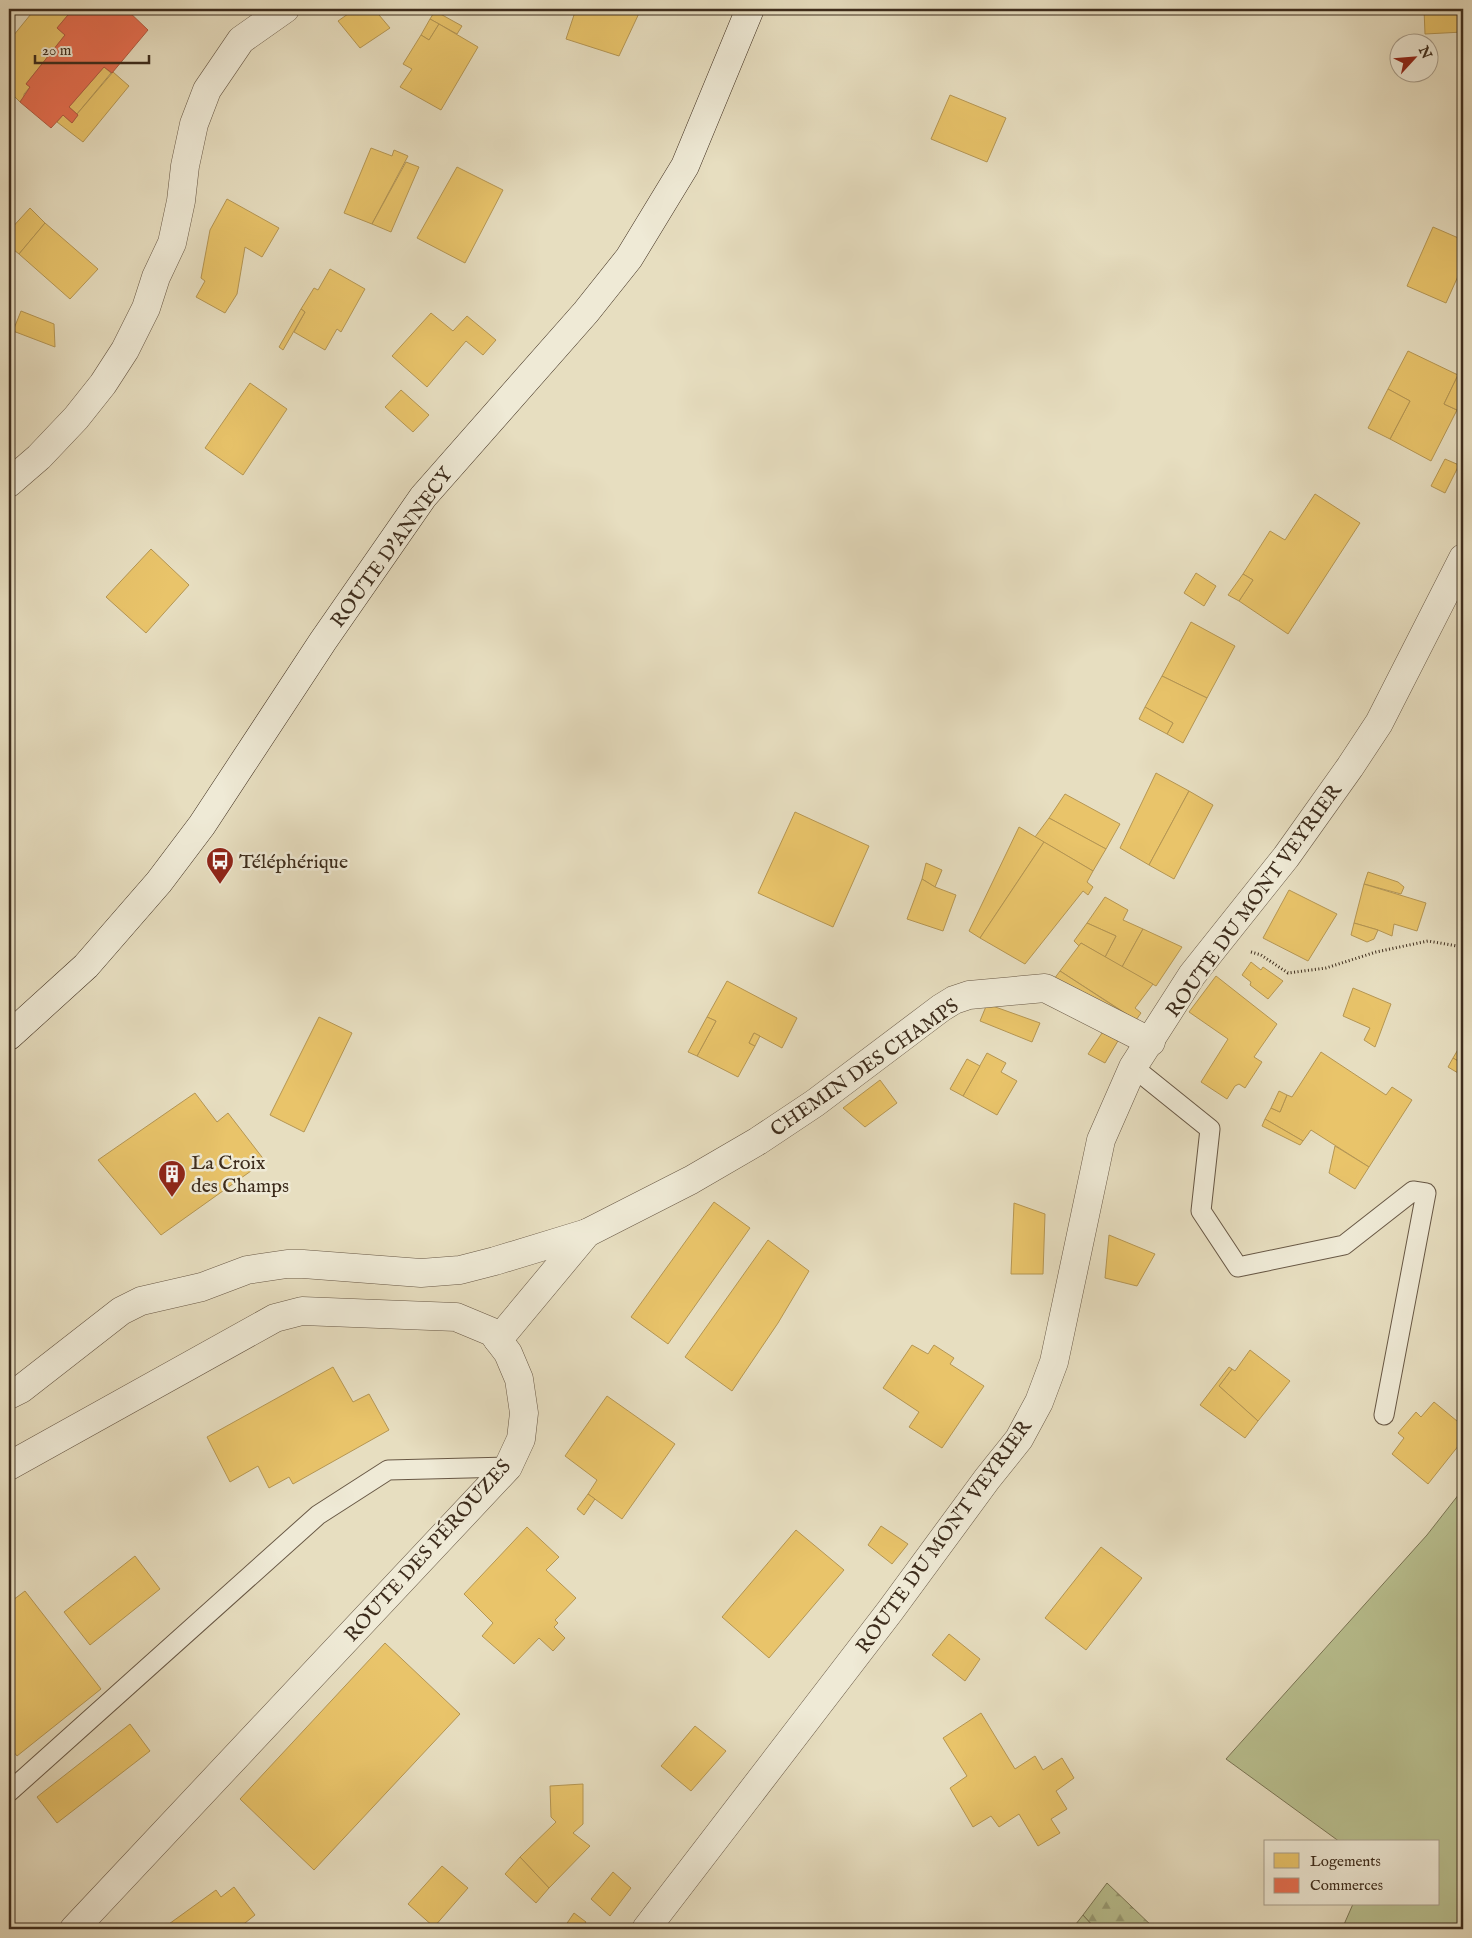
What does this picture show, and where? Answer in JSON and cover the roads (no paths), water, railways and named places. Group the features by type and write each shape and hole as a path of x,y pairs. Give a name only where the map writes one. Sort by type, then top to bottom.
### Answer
{"street":[{"path":"9,483 39,457 76,418 103,384 125,350 146,308 156,277 172,243 194,124 207,90 241,40 285,9"},
{"name":"ROUTE D'ANNECY","path":"9,1036 86,966 159,882 202,825 323,641 423,497 586,312 629,258 685,166 750,9"},
{"name":"ROUTE DU MONT VEYRIER","path":"646,1929 1019,1439 1039,1402 1054,1362 1101,1140 1133,1067 1151,1042 1192,976 1286,857 1379,723 1463,558"},
{"name":"CHEMIN DES CHAMPS","path":"9,1395 21,1389 132,1305 141,1301 202,1286 234,1273 260,1267 303,1264 421,1273 446,1272 495,1261 587,1233 691,1180 758,1142 815,1103 942,1008 954,1000 969,995 1045,988 1151,1042"},
{"name":"CHEMIN DES CHAMPS","path":"498,1340 587,1233"},
{"name":"ROUTE DES PÉROUZES","path":"9,1466 275,1318 302,1311 456,1317 492,1332 508,1353 519,1379 524,1413 521,1439 508,1467 74,1929"}],"lane":[{"path":"1133,1067 1210,1129 1201,1211 1238,1267 1344,1245 1413,1190 1426,1193 1384,1415"},
{"path":"9,1792 310,1522 326,1510 388,1470 508,1467"}],"place":[{"name":"Téléphérique","path":"220,885"},
{"name":"La Croix des Champs","path":"172,1198"}]}
